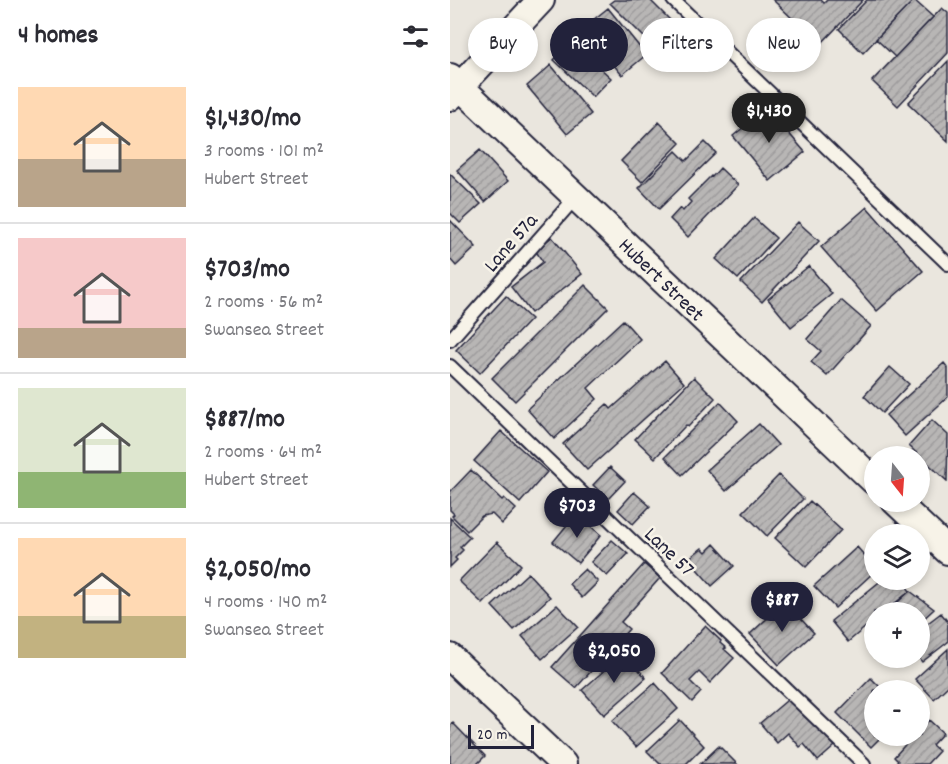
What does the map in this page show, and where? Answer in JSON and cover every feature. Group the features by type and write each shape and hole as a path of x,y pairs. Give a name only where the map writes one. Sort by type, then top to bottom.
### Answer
{"street":[{"path":"453,87 541,0"},
{"name":"Hubert Street","path":"453,87 576,197 864,471"},
{"path":"907,512 948,551"},
{"path":"450,657 563,764"}],"lane":[{"path":"673,0 948,264"},
{"name":"Lane 57a","path":"450,340 576,197"},
{"name":"Lane 57","path":"450,366 864,764"}],"building":[{"path":"614,0 650,0 668,18 640,18 640,33 628,21 628,18 625,18 610,3"},
{"path":"773,0 821,0 824,3 827,0 863,0 821,44 821,18 792,18"},
{"path":"867,0 914,0 863,53 839,29"},
{"path":"914,0 933,17 895,57 876,39"},
{"path":"608,8 616,18 596,18"},
{"path":"942,8 948,13 948,53 898,106 872,81"},
{"path":"628,33 640,48 640,60 628,70"},
{"path":"948,61 948,141 908,103"},
{"path":"550,66 550,72 557,72 591,114 567,134 527,86"},
{"path":"567,72 605,72 611,78 593,97"},
{"path":"767,108 805,152 770,181 733,136"},
{"path":"659,122 680,143 642,182 621,161"},
{"path":"705,142 716,153 659,209 639,188 676,151 686,161"},
{"path":"480,150 508,181 485,202 457,170"},
{"path":"720,168 738,185 688,237 670,219 680,208 683,211 691,202 688,199"},
{"path":"450,174 481,204 460,223 450,213"},
{"path":"867,207 923,271 877,311 821,247"},
{"path":"754,218 776,238 738,279 716,259"},
{"path":"450,220 476,247 456,266 450,259"},
{"path":"798,222 819,241 762,302 741,282"},
{"path":"552,237 582,274 531,313 511,287 543,262 535,250"},
{"path":"809,266 832,294 791,327 768,299"},
{"path":"585,285 608,308 515,401 492,378"},
{"path":"506,296 531,319 480,373 456,350"},
{"path":"841,300 871,326 827,376 811,362 821,351 807,339"},
{"path":"623,320 640,339 588,388 597,399 554,439 527,409"},
{"path":"665,361 684,383 587,470 563,444 607,404 611,409"},
{"path":"944,363 948,368 948,397 905,436 886,415"},
{"path":"890,367 909,384 882,413 864,396"},
{"path":"694,377 715,398 655,458 635,439"},
{"path":"720,402 738,421 682,475 665,457"},
{"path":"932,420 948,435 947,481 930,465 930,446 909,446"},
{"path":"759,424 778,445 726,491 707,470"},
{"path":"501,431 547,472 520,503 474,461"},
{"path":"610,467 625,481 608,499 593,485"},
{"path":"471,470 502,500 504,498 516,509 502,524 492,514 482,516 467,531 452,516 454,514 450,510 450,492"},
{"path":"779,475 803,499 767,536 743,512"},
{"path":"634,492 650,506 633,524 618,510"},
{"path":"810,501 841,530 806,567 775,538"},
{"path":"576,514 601,535 578,563 553,542"},
{"path":"450,518 470,537 460,547 463,550 450,567"},
{"path":"612,540 628,554 607,576 591,562"},
{"path":"497,542 521,565 483,604 459,581"},
{"path":"714,544 734,566 712,586 688,559 702,548 706,552"},
{"path":"857,547 864,555 864,581 835,608 814,586"},
{"path":"644,564 660,578 621,622 629,629 576,688 552,667"},
{"path":"585,569 598,582 582,598 569,584"},
{"path":"528,573 550,597 514,630 492,606"},
{"path":"869,590 910,591 896,602 864,602 864,628 848,642 831,621"},
{"path":"910,591 925,602 898,602"},
{"path":"785,602 814,633 779,665 750,634"},
{"path":"557,605 578,627 542,659 522,636"},
{"path":"941,613 948,622 948,642 930,656 930,621"},
{"path":"705,626 734,658 710,683 699,672 690,681 701,692 692,702 662,673"},
{"path":"948,649 948,686 934,699 930,695 930,680 915,679 930,668 930,665"},
{"path":"624,653 646,678 604,715 582,690"},
{"path":"655,683 678,709 636,747 612,721"},
{"path":"864,685 864,740 837,713"},
{"path":"792,696 835,746 818,761 804,744 800,747 788,733 777,743 760,723"},
{"path":"680,720 704,746 686,764 660,764 647,751"},
{"path":"930,721 943,733 932,745 939,751 927,764 895,764 898,761 894,757 904,746 930,746"},
{"path":"453,723 485,756 477,764 450,764 450,726"},
{"path":"719,746 737,764 700,764"}]}
